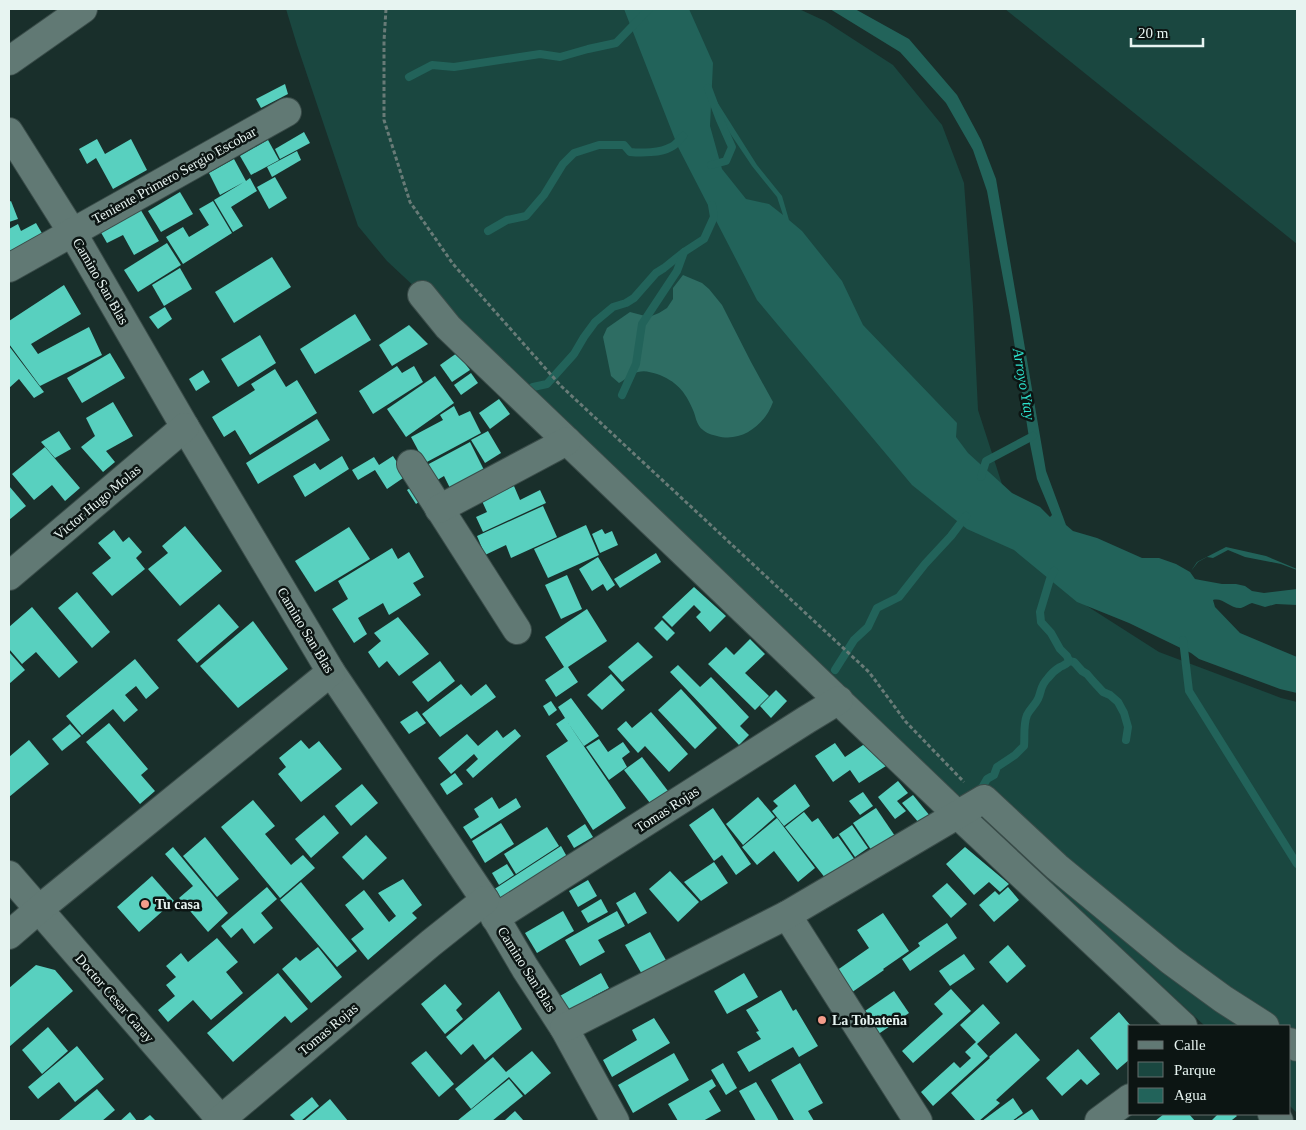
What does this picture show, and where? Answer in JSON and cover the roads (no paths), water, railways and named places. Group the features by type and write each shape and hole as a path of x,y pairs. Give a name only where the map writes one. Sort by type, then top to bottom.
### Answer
{"street":[{"path":"9,61 83,9"},
{"name":"Teniente Primero Sergio Escobar","path":"9,268 287,112"},
{"name":"Camino San Blas","path":"9,132 72,232 185,427 331,672 490,909 564,1028 615,1121"},
{"path":"422,295 448,327 958,815 1182,1025"},
{"name":"Victor Hugo Molas","path":"9,576 185,427"},
{"path":"439,509 567,440"},
{"path":"411,464 516,630"},
{"path":"9,935 331,672"},
{"name":"Tomas Rojas","path":"221,1121 430,943 839,700"},
{"path":"564,1028 787,916 984,799 1056,867 1171,961 1223,999 1263,1025"},
{"name":"Doctor Cesar Garay","path":"9,875 221,1121"},
{"path":"787,916 918,1121"},
{"path":"1099,1121 1128,1099"}],"water":[{"name":"Arroyo Ytay","path":"624,9 689,9 713,63 710,126 722,169 746,199 769,204 783,215 777,197 752,166 713,108 714,97 757,165 782,196 789,220 802,231 842,281 863,325 957,423 956,437 968,453 1012,493 1040,507 1050,517 1052,515 1037,479 1030,444 1010,316 987,191 973,150 946,103 900,52 830,9 855,9 909,39 957,95 981,140 996,179 1046,471 1066,525 1073,531 1097,538 1142,558 1159,558 1176,564 1190,572 1195,579 1222,584 1236,584 1245,586 1252,591 1264,593 1297,589 1297,605 1276,604 1265,607 1252,603 1237,608 1220,600 1213,600 1215,607 1240,633 1297,657 1297,693 1280,689 1199,659 1191,653 1129,623 1077,602 1014,550 967,529 912,485 757,300 678,147"},
{"path":"1226,547 1266,556 1297,570 1281,564 1245,557 1228,550 1213,558 1207,557 1198,562 1191,571 1197,562"}],"waterway":[{"path":"409,77 432,65 454,67 540,54 560,57 616,43 649,9"},
{"path":"708,88 732,147 726,161 711,165"},
{"path":"488,231 507,220 526,216 544,195 563,164 574,153 599,145 624,145 630,152 657,151 673,146 683,136"},
{"path":"622,395 636,364 642,324 677,271 684,252 704,239 714,217 712,205"},
{"path":"533,387 547,384 574,354 595,322 613,307 634,298 656,273 684,252"},
{"path":"981,477 986,461 1033,436"},
{"path":"835,670 854,640 868,627 877,608 899,597 966,516"},
{"path":"976,793 987,779 994,775 997,767 1015,755 1024,746 1028,713 1038,699 1044,683 1050,675 1069,661 1051,633 1041,622 1040,612 1054,571"},
{"path":"1183,640 1189,691 1297,864"},
{"path":"1069,661 1074,662 1103,692 1118,702 1128,727 1126,740"}],"place":[{"name":"Tu casa","path":"145,904"},
{"name":"La Tobateña","path":"822,1020"}]}
